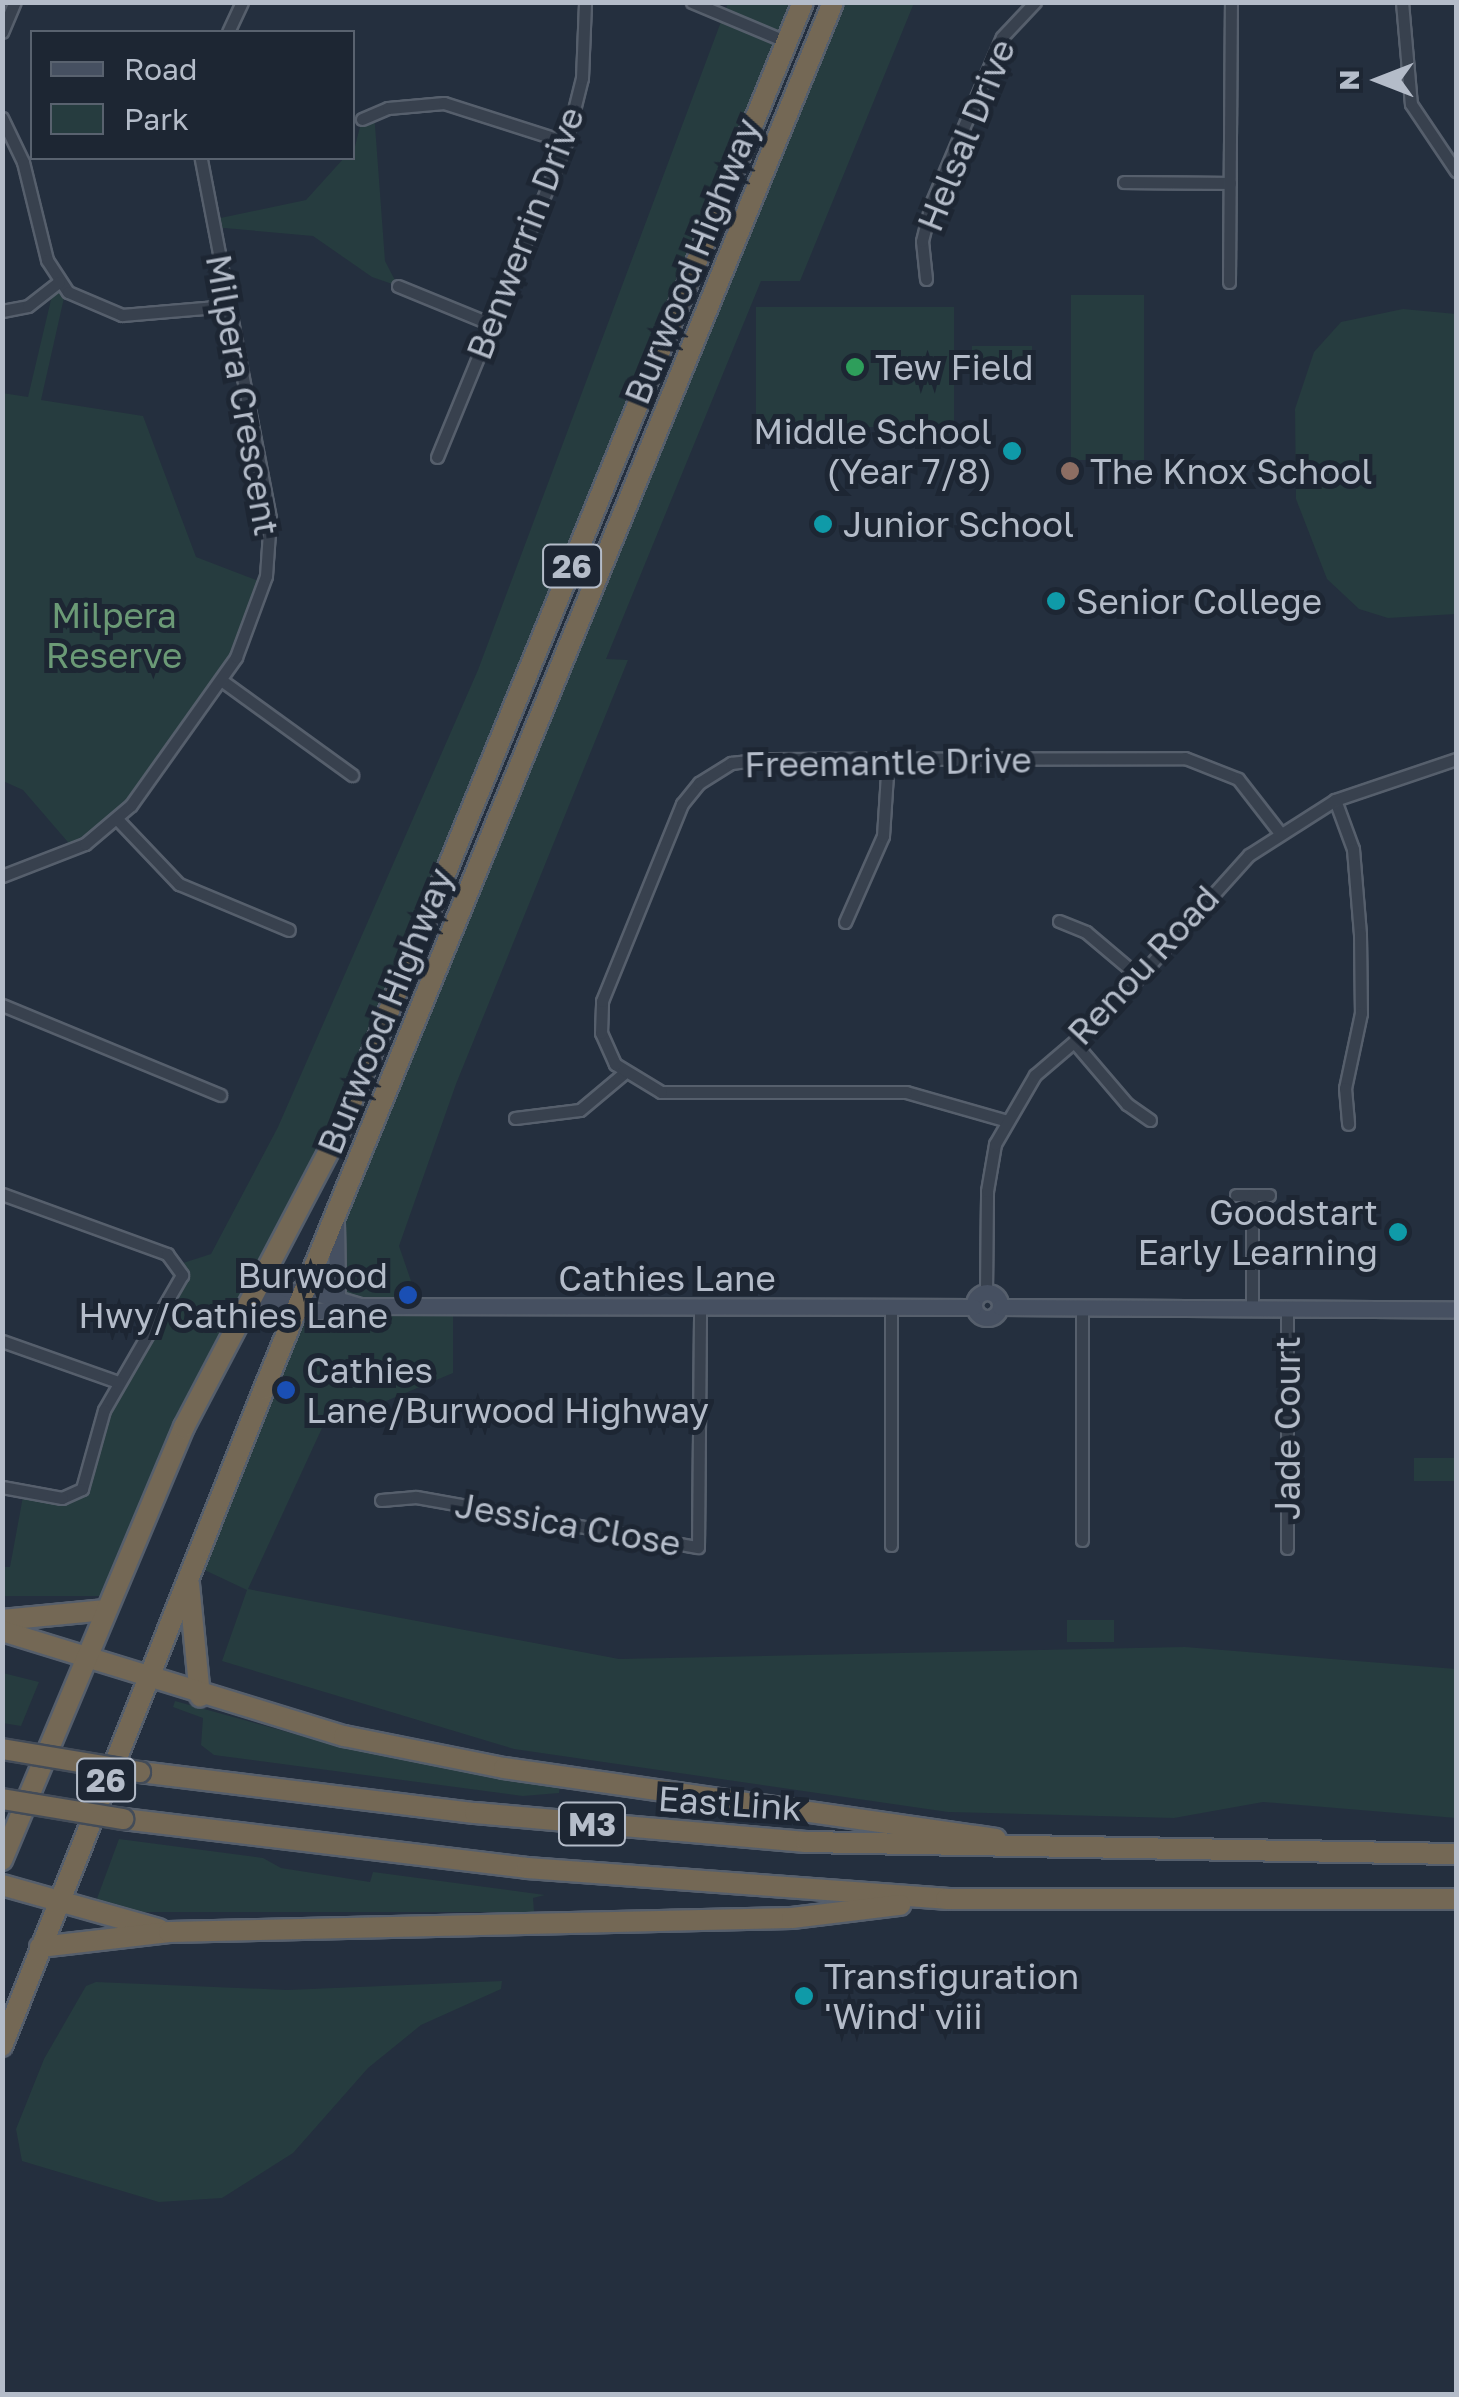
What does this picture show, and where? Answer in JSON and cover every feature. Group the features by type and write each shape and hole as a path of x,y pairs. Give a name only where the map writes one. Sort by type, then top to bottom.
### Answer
{"highway":[{"name":"Burwood Highway","path":"2,1860 184,1427 340,1130 803,2"},
{"name":"Burwood Highway","path":"2,2046 56,1901 833,2"},
{"path":"340,1130 369,1137"},
{"path":"188,1578 200,1696"},
{"path":"2,1620 106,1610"},
{"path":"2,1631 200,1696 344,1736 504,1768 1047,1848"},
{"name":"EastLink","path":"2,1749 140,1772 651,1830 900,1847 1456,1854"},
{"name":"M3","path":"2,1799 122,1820 526,1868 946,1899 1456,1900"},
{"path":"2,1884 169,1932"},
{"path":"40,1948 169,1932 792,1918 946,1899"}],"street":[{"path":"2,32 15,2"},
{"path":"229,30 242,2"},
{"name":"Benwerrin Drive","path":"437,457 566,142 582,78 585,2"},
{"path":"692,2 787,42"},
{"name":"Helsal Drive","path":"926,279 924,230 937,188 1002,37 1035,2"},
{"path":"1229,282 1231,2"},
{"path":"1402,2 1411,104 1456,171"},
{"path":"362,119 388,108 444,103 566,142"},
{"path":"2,118 59,282 87,305 122,315 228,306"},
{"name":"Milpera Crescent","path":"2,876 69,852 118,820 221,680 255,614 271,540 201,160"},
{"path":"1124,182 1230,183"},
{"path":"2,311 28,306 59,282"},
{"path":"398,286 491,324"},
{"path":"221,680 352,775"},
{"path":"845,922 883,836 888,758"},
{"name":"Renou Road","path":"986,1292 988,1173 1004,1120 1035,1075 1074,1042 1138,976 1220,882 1280,833 1336,800 1456,759"},
{"name":"Freemantle Drive","path":"623,1074 603,1043 602,1001 690,792 718,768 746,760 1194,760 1246,786 1280,833"},
{"path":"1336,800 1351,838 1360,920 1361,1012 1345,1088 1348,1124"},
{"path":"118,820 179,884 289,930"},
{"path":"1059,921 1086,932 1138,976"},
{"path":"2,1005 220,1096"},
{"path":"1074,1042 1127,1104 1150,1120"},
{"path":"514,1118 580,1110 623,1074 672,1093 919,1094 1004,1120"},
{"path":"2,1194 60,1210 180,1264 181,1282 101,1416 85,1484 68,1498 2,1488"},
{"path":"1236,1195 1269,1195"},
{"path":"1252,1195 1252,1308"},
{"path":"335,1217 337,1295"},
{"name":"Cathies Lane","path":"256,1295 306,1290 337,1295 360,1306"},
{"path":"974,1307 986,1292 1000,1308 1456,1309"},
{"name":"Cathies Lane","path":"256,1295 297,1312 360,1306 974,1307 984,1318 1000,1308"},
{"name":"Jessica Close","path":"381,1500 416,1497 698,1547 700,1308"},
{"path":"891,1308 891,1545"},
{"name":"Jade Court","path":"1287,1308 1288,1548"},
{"path":"1082,1309 1082,1540"},
{"path":"2,1341 118,1382"}],"green space":[{"path":"728,3 803,3 340,1130 112,1596 3,1596 2,1567 10,1567 24,1491 74,1496 100,1422 159,1318 180,1264 211,1254 278,1127 478,670"},
{"path":"833,3 914,3 800,281 761,281 606,659 628,660 456,1084 399,1246 420,1307 453,1307 453,1373 322,1428 248,1589 619,1659 1185,1647 1456,1669 1456,1818 1263,1802 1174,1818 948,1812 514,1749 222,1661 247,1590 194,1565 297,1312 311,1312 337,1295 335,1218"},
{"path":"374,112 385,261 398,286 372,277 313,236 213,227 211,220 306,200 342,160 355,160 362,119"},
{"name":"Milpera Reserve","path":"54,287 66,289 41,400 143,416 196,557 264,583 247,633 145,786 73,848 23,790 3,781 2,393 28,397"},
{"path":"1071,295 1144,295 1144,460 1071,460"},
{"name":"Tew Field","path":"756,307 954,307 954,427 756,427"},
{"path":"1403,309 1456,314 1456,614 1388,618 1359,609 1327,579 1296,499 1295,409 1314,352 1341,322"},
{"path":"972,346 1032,346 1032,377 972,377"},
{"path":"1414,1458 1456,1458 1456,1481 1414,1481"},
{"path":"1067,1620 1114,1620 1114,1642 1067,1642"},
{"path":"3,1673 39,1682 21,1726 3,1723"},
{"path":"175,1701 320,1741 560,1785 559,1793 523,1796 214,1755 201,1745 203,1718 173,1707"},
{"path":"119,1839 263,1858 281,1868 370,1882 373,1872 545,1895 533,1898 534,1912 128,1912 95,1904"},
{"path":"502,1981 501,1989 421,2025 368,2068 293,2153 222,2198 159,2202 22,2161 16,2129 44,2059 86,1986 96,1982 287,1990"}],"place":[{"name":"Tew Field","path":"855,367"},
{"name":"Middle School (Year 7/8)","path":"1012,451"},
{"name":"The Knox School","path":"1070,471"},
{"name":"Junior School","path":"823,524"},
{"name":"Senior College","path":"1056,601"},
{"name":"Goodstart Early Learning","path":"1398,1232"},
{"name":"Burwood Hwy/Cathies Lane","path":"408,1295"},
{"name":"Cathies Lane/Burwood Highway","path":"286,1390"},
{"name":"Transfiguration 'Wind' viii","path":"804,1996"}]}
